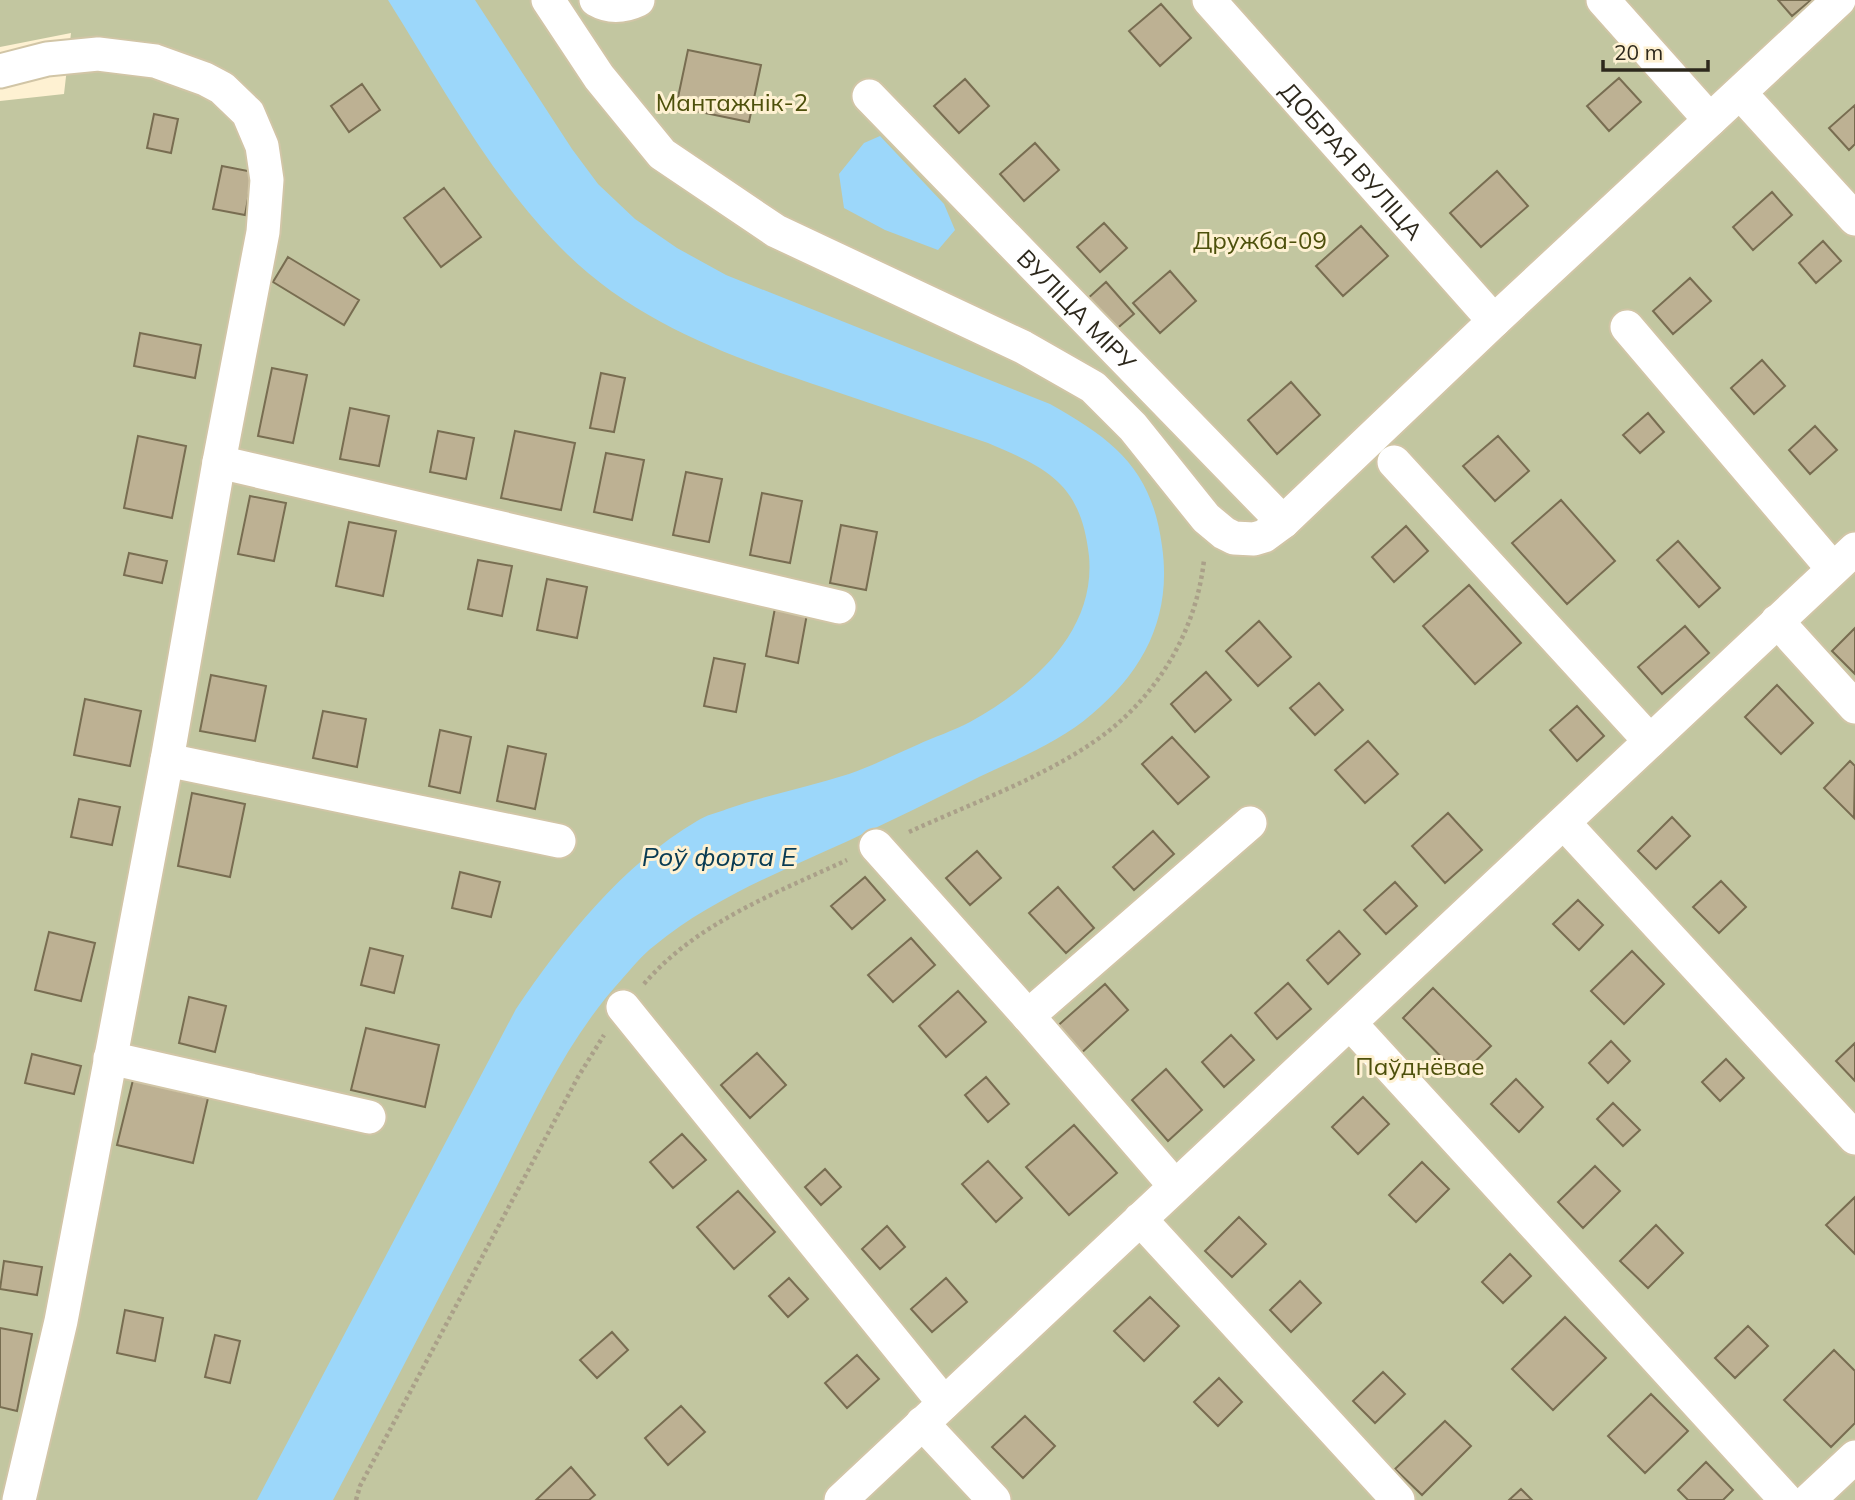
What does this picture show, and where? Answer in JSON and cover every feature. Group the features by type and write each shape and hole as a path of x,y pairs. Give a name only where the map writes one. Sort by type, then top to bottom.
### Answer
{"lane":[{"path":"548,0 599,77 662,154 776,231 1023,347 1093,387 1133,427 1206,518 1224,533 1244,539 1264,536 1283,522 1494,321 1839,0"},
{"path":"596,0 605,5 616,6 638,0"},
{"name":"ДОБРАЯ ВУЛІЦА","path":"1209,0 1494,321"},
{"path":"1603,0 1710,120"},
{"path":"0,71 47,60 99,54 155,61 205,79 222,88 248,113 262,146 267,180 267,205 167,760 61,1321 19,1500"},
{"path":"1740,93 1855,219"},
{"name":"ВУЛІЦА МІРУ","path":"869,96 1283,522"},
{"path":"841,1500 1844,559 1627,327"},
{"path":"219,462 839,607"},
{"path":"1394,462 1650,741"},
{"path":"1777,621 1855,707"},
{"path":"167,760 559,842"},
{"path":"1564,822 1855,1138"},
{"path":"1028,1016 1250,823"},
{"path":"876,846 1175,1186"},
{"path":"623,1007 933,1413 994,1500"},
{"path":"1350,1023 1786,1500"},
{"path":"110,1058 369,1117"},
{"path":"1140,1219 1398,1500"},
{"path":"1809,1500 1855,1457"}],"path":[{"path":"356,1500 366,1474 578,1077 623,1007 680,949 712,926 876,846 1062,761 1095,741 1135,708 1171,659 1194,612 1204,566 1206,518"}],"green space":[{"path":"0,0 1855,0 1855,1500 0,1500 0,101 64,94 71,33 0,47"}],"water":[{"name":"Роў форта Е","path":"388,0 475,0 572,149 598,184 635,219 677,248 726,275 1050,404 1111,444 1139,477 1157,519 1164,571 1163,595 1151,639 1140,660 1111,697 1080,724 1023,757 723,900 676,929 641,957 602,1002 552,1079 333,1500 257,1500 516,1009 554,956 596,905 644,859 700,819 742,804 858,771 964,725 993,708 1015,693 1055,655 1071,633 1082,610 1088,584 1089,556 1079,512 1070,496 1045,471 988,443 723,351 657,320 595,279 540,226 492,165"},
{"path":"880,136 944,204 955,230 938,250 885,230 844,208 839,174 864,143"}],"building":[{"path":"1778,0 1811,0 1792,16"},
{"path":"1161,4 1191,38 1160,66 1129,31"},
{"path":"688,50 761,65 749,122 676,107"},
{"path":"1619,78 1641,102 1609,131 1587,106"},
{"path":"965,79 989,106 959,133 934,106"},
{"path":"362,84 380,110 349,132 331,106"},
{"path":"1855,105 1855,144 1849,150 1829,128"},
{"path":"154,114 178,119 171,153 147,148"},
{"path":"1035,143 1059,170 1024,201 1000,174"},
{"path":"222,166 253,172 245,215 213,209"},
{"path":"1497,171 1528,206 1481,247 1450,213"},
{"path":"444,188 481,237 441,267 404,218"},
{"path":"1772,192 1792,215 1753,250 1733,227"},
{"path":"1104,223 1127,248 1100,272 1077,247"},
{"path":"1361,226 1388,256 1343,296 1316,266"},
{"path":"1823,241 1841,261 1816,283 1799,263"},
{"path":"288,257 359,300 344,325 273,282"},
{"path":"1170,271 1196,301 1160,333 1133,303"},
{"path":"1690,278 1711,301 1673,334 1653,311"},
{"path":"1106,282 1134,314 1114,331 1086,300"},
{"path":"140,333 201,345 195,378 134,366"},
{"path":"1762,360 1785,386 1754,414 1731,388"},
{"path":"272,368 307,375 293,443 258,436"},
{"path":"601,373 625,378 614,432 590,428"},
{"path":"1291,382 1320,415 1277,454 1248,420"},
{"path":"350,408 389,416 379,466 340,459"},
{"path":"1648,413 1664,432 1640,453 1623,435"},
{"path":"1815,426 1837,450 1810,474 1789,450"},
{"path":"438,431 474,438 466,479 430,472"},
{"path":"515,431 575,443 561,510 501,498"},
{"path":"138,436 186,446 172,518 124,508"},
{"path":"1498,436 1529,471 1495,501 1463,466"},
{"path":"606,453 644,460 632,520 594,512"},
{"path":"686,472 722,479 709,542 673,535"},
{"path":"762,493 802,501 790,563 750,555"},
{"path":"250,496 286,503 274,561 238,554"},
{"path":"1561,500 1615,561 1567,604 1512,543"},
{"path":"349,522 396,531 383,596 336,586"},
{"path":"841,525 877,532 866,590 830,583"},
{"path":"1406,526 1428,551 1394,582 1372,557"},
{"path":"1678,541 1720,588 1699,607 1657,560"},
{"path":"129,553 167,561 162,583 124,575"},
{"path":"478,560 512,566 502,616 468,609"},
{"path":"547,579 587,587 577,638 537,630"},
{"path":"1469,585 1521,643 1475,684 1423,626"},
{"path":"775,608 807,614 798,663 766,656"},
{"path":"1259,621 1291,657 1258,686 1226,651"},
{"path":"1685,626 1709,653 1662,694 1638,667"},
{"path":"1855,628 1855,674 1832,651"},
{"path":"714,658 745,664 736,712 704,706"},
{"path":"1206,672 1231,700 1195,732 1171,704"},
{"path":"211,675 266,686 255,741 200,731"},
{"path":"1319,683 1343,710 1315,735 1290,708"},
{"path":"1777,685 1813,723 1781,754 1745,717"},
{"path":"85,699 141,711 130,766 74,755"},
{"path":"1577,706 1604,736 1577,761 1550,730"},
{"path":"323,711 366,719 357,767 313,758"},
{"path":"440,730 471,737 460,793 429,786"},
{"path":"1172,737 1209,777 1178,804 1142,764"},
{"path":"1368,741 1398,774 1365,803 1335,770"},
{"path":"508,746 546,754 535,809 497,801"},
{"path":"1850,761 1855,766 1854,818 1824,788"},
{"path":"192,793 245,804 230,877 178,866"},
{"path":"79,799 120,807 112,845 71,837"},
{"path":"1448,813 1482,850 1445,883 1412,846"},
{"path":"1672,817 1690,836 1656,869 1638,851"},
{"path":"1153,831 1174,854 1134,890 1113,867"},
{"path":"977,851 1001,878 970,905 946,878"},
{"path":"460,872 500,882 491,917 452,908"},
{"path":"865,877 885,900 852,929 831,906"},
{"path":"1721,881 1746,907 1719,933 1693,907"},
{"path":"1395,882 1417,906 1386,934 1364,910"},
{"path":"1058,887 1094,928 1066,953 1029,913"},
{"path":"1578,900 1603,925 1579,950 1553,924"},
{"path":"1339,931 1360,954 1328,984 1307,960"},
{"path":"49,932 95,943 81,1001 35,990"},
{"path":"911,938 935,965 893,1002 868,975"},
{"path":"370,948 403,956 394,993 361,985"},
{"path":"1632,951 1664,984 1624,1024 1591,991"},
{"path":"1288,983 1311,1009 1277,1039 1255,1013"},
{"path":"1105,984 1128,1010 1078,1056 1054,1029"},
{"path":"1433,988 1491,1046 1460,1076 1403,1018"},
{"path":"958,991 986,1022 946,1057 919,1026"},
{"path":"189,997 226,1006 215,1052 179,1043"},
{"path":"366,1028 439,1045 425,1107 351,1090"},
{"path":"1231,1035 1254,1060 1224,1087 1202,1062"},
{"path":"1611,1041 1630,1061 1608,1083 1589,1063"},
{"path":"1855,1043 1855,1081 1836,1061"},
{"path":"757,1053 786,1085 750,1118 721,1085"},
{"path":"32,1054 81,1066 74,1094 25,1083"},
{"path":"1726,1059 1744,1078 1720,1101 1702,1082"},
{"path":"1166,1069 1202,1110 1168,1141 1132,1100"},
{"path":"986,1077 1009,1104 988,1122 965,1095"},
{"path":"1516,1079 1543,1107 1519,1132 1491,1104"},
{"path":"133,1080 208,1098 193,1163 117,1145"},
{"path":"1363,1097 1389,1124 1358,1154 1332,1127"},
{"path":"1613,1103 1640,1130 1623,1146 1597,1119"},
{"path":"1074,1125 1117,1173 1069,1215 1026,1167"},
{"path":"682,1134 706,1160 673,1188 650,1162"},
{"path":"988,1161 1022,1198 996,1222 962,1184"},
{"path":"1422,1162 1449,1189 1416,1222 1389,1195"},
{"path":"1595,1166 1620,1191 1583,1228 1558,1202"},
{"path":"825,1169 841,1187 821,1205 805,1187"},
{"path":"738,1191 775,1232 734,1269 697,1227"},
{"path":"1855,1197 1855,1254 1826,1225"},
{"path":"1239,1217 1266,1244 1232,1277 1205,1251"},
{"path":"1656,1225 1683,1253 1648,1288 1620,1261"},
{"path":"887,1226 905,1247 880,1269 862,1249"},
{"path":"1510,1254 1531,1276 1503,1303 1482,1282"},
{"path":"4,1261 42,1267 37,1295 0,1289"},
{"path":"789,1278 808,1299 788,1317 769,1296"},
{"path":"946,1278 967,1302 932,1332 911,1309"},
{"path":"1300,1281 1321,1303 1291,1332 1270,1310"},
{"path":"1150,1297 1179,1326 1144,1361 1114,1331"},
{"path":"125,1310 163,1318 155,1361 117,1353"},
{"path":"1565,1317 1606,1358 1553,1410 1512,1369"},
{"path":"1748,1326 1768,1346 1735,1378 1715,1358"},
{"path":"0,1328 32,1334 17,1411 0,1407"},
{"path":"612,1332 628,1350 597,1378 580,1360"},
{"path":"215,1335 240,1341 230,1383 205,1377"},
{"path":"1834,1350 1855,1371 1855,1423 1831,1447 1784,1400"},
{"path":"857,1355 879,1379 847,1408 825,1383"},
{"path":"1383,1372 1405,1394 1375,1423 1353,1401"},
{"path":"1219,1378 1242,1402 1218,1426 1194,1402"},
{"path":"1651,1394 1688,1431 1645,1473 1608,1436"},
{"path":"681,1406 705,1432 668,1465 645,1438"},
{"path":"1025,1416 1055,1446 1023,1478 992,1447"},
{"path":"1445,1421 1471,1446 1422,1495 1395,1469"},
{"path":"1706,1462 1733,1490 1723,1500 1688,1500 1678,1490"},
{"path":"571,1467 595,1495 589,1500 536,1500"},
{"path":"1521,1489 1532,1500 1509,1500"}],"park label":[{"name":"Мантажнік-2","path":"732,102"},
{"name":"Дружба-09","path":"1260,240"},
{"name":"Паўднёвае","path":"1420,1066"}]}
